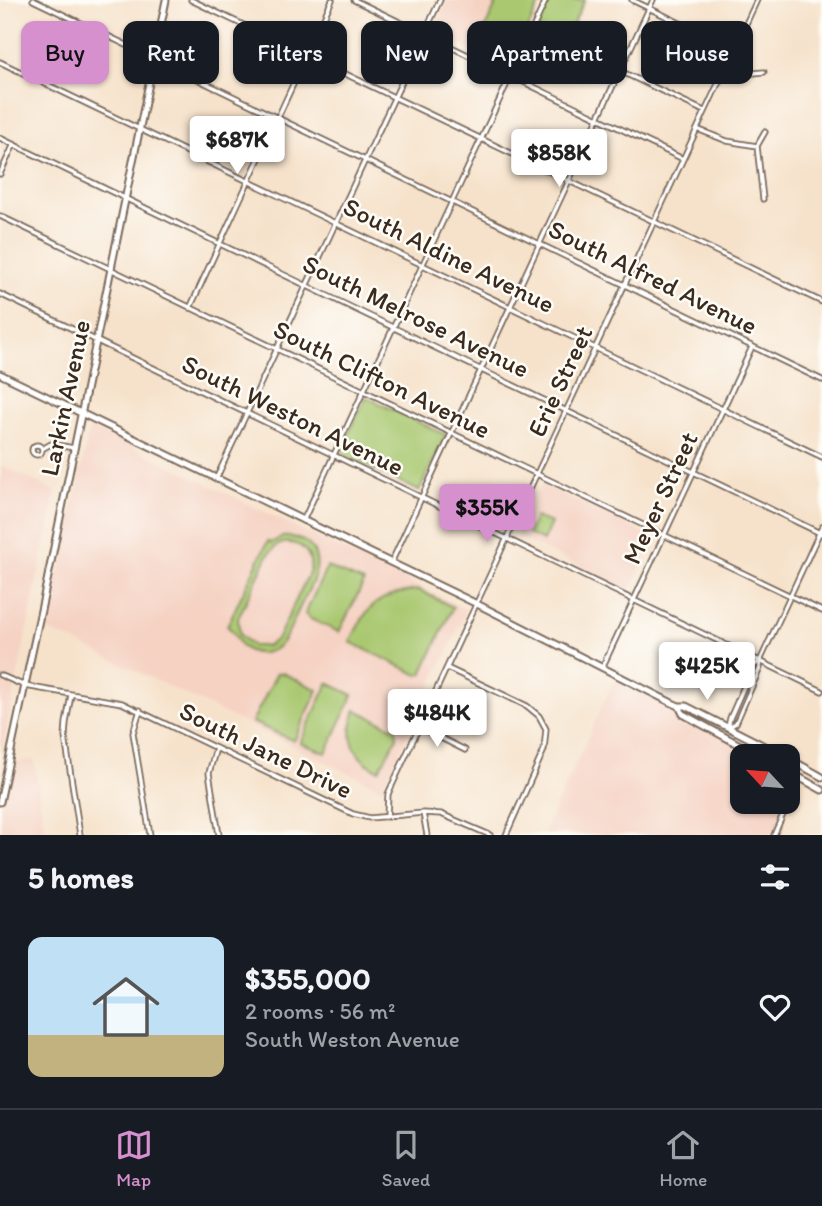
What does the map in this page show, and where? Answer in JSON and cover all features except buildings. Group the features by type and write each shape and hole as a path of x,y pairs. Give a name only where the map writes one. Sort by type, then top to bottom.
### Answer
{"main road":[{"name":"Larkin Avenue","path":"162,21 166,0"},
{"name":"Larkin Avenue","path":"0,802 149,84"},
{"path":"0,374 761,744"},
{"path":"679,706 683,714 738,744"},
{"path":"800,765 822,777"},
{"path":"800,779 822,790"}],"street":[{"name":"South Alfred Avenue","path":"33,0 123,43"},
{"path":"191,0 235,21"},
{"path":"322,21 332,0"},
{"path":"354,0 397,21"},
{"path":"430,21 440,0"},
{"path":"536,21 545,0"},
{"path":"632,0 676,21"},
{"path":"627,56 653,0"},
{"name":"Erie Street","path":"747,21 757,0"},
{"name":"South Aldine Avenue","path":"0,62 822,457"},
{"path":"753,73 764,72"},
{"path":"347,74 822,302"},
{"path":"627,74 705,111"},
{"name":"South Alfred Avenue","path":"207,84 822,380"},
{"path":"190,308 293,84"},
{"path":"216,479 400,84"},
{"path":"303,521 506,84"},
{"path":"528,84 683,159"},
{"path":"391,563 614,84"},
{"name":"Erie Street","path":"387,817 388,794 718,84"},
{"path":"697,129 727,141 758,146"},
{"path":"763,199 758,146 765,132"},
{"name":"South Melrose Avenue","path":"0,138 821,534"},
{"path":"0,174 14,144"},
{"name":"South Clifton Avenue","path":"0,216 822,611"},
{"name":"South Weston Avenue","path":"0,294 822,691"},
{"name":"Meyer Street","path":"603,666 752,346"},
{"path":"42,449 51,444 74,448"},
{"path":"728,727 753,666 760,661 822,527"},
{"path":"447,667 534,710 547,733 540,761 506,835"},
{"name":"South Jane Drive","path":"0,675 25,686 116,701 140,710 353,814 370,818 424,813 448,816 490,835"},
{"path":"71,695 65,737 80,835"},
{"path":"140,710 134,733 150,835"},
{"path":"419,727 465,750"},
{"path":"216,748 209,772 219,835"},
{"path":"0,766 8,767"},
{"path":"424,813 427,835"},
{"path":"774,835 783,814"}],"shaded area":[{"path":"447,0 541,0 531,21 467,21 467,48 453,41 453,21 437,21"},
{"path":"90,427 467,610 382,789 46,630"},
{"path":"0,465 56,491 0,759"},
{"path":"541,484 654,538 630,590 517,536"},
{"path":"614,680 678,707 683,715 735,744 730,744 730,814 782,814 772,835 543,835"},
{"path":"34,759 45,835 0,835 0,806 9,763"}],"green space":[{"path":"498,0 541,0 532,21 488,21"},
{"path":"550,0 585,0 575,21 540,21"},
{"path":"366,397 446,435 419,491 339,453"},
{"path":"535,517 551,523 543,541 528,534"},
{"path":"282,537 302,540 314,551 316,568 311,585 285,639 272,650 255,653 243,647 227,626 268,541 271,543","holes":["289,543 300,546 308,554 310,571 278,638 267,646 253,646 240,635 238,618 268,555 276,546"]},
{"path":"327,567 364,582 339,632 305,614"},
{"path":"419,590 453,607 422,674 418,675 350,642 362,619 383,598"},
{"path":"277,673 283,673 318,690 294,741 252,722"},
{"path":"328,683 353,695 326,753 300,743"},
{"path":"356,710 396,729 397,737 379,770 363,760 354,746 351,729"}]}
